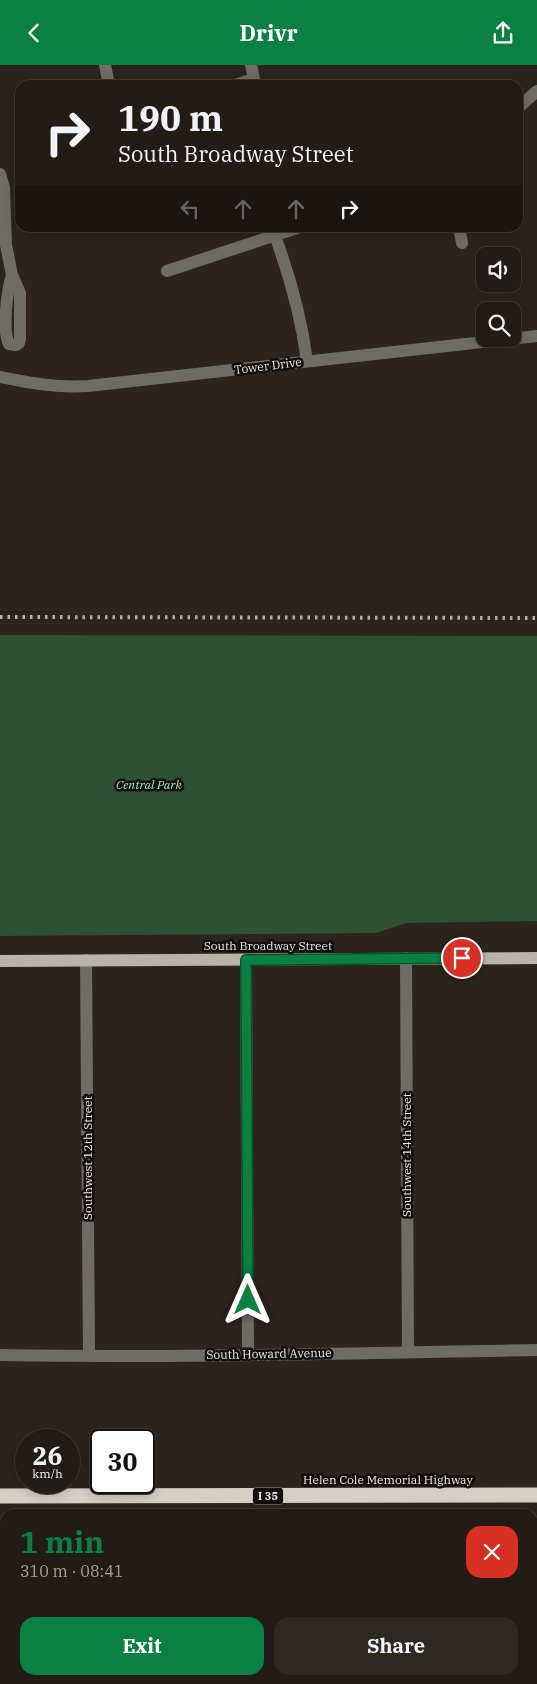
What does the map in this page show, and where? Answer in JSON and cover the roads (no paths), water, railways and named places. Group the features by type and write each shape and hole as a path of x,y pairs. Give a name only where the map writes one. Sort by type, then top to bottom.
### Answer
{"highway":[{"name":"Helen Cole Memorial Highway","path":"0,1496 537,1495"}],"main road":[{"name":"South Broadway Street","path":"0,961 537,958"}],"street":[{"path":"105,65 108,80"},
{"path":"251,65 254,79 251,80"},
{"path":"523,104 537,91"},
{"path":"0,174 4,188 6,245 12,275"},
{"path":"167,271 286,232"},
{"path":"460,232 462,243"},
{"path":"275,236 290,277 300,314 307,361"},
{"name":"Tower Drive","path":"0,377 39,385 64,387 537,336"},
{"name":"Southwest 14th Street","path":"406,959 408,1352"},
{"name":"Southwest 12th Street","path":"86,960 89,1356"},
{"path":"246,960 248,1355"},
{"name":"South Howard Avenue","path":"0,1355 248,1355 537,1350"}],"railway":[{"path":"0,617 537,618"}],"park label":[{"name":"Central Park","path":"149,785"}]}
